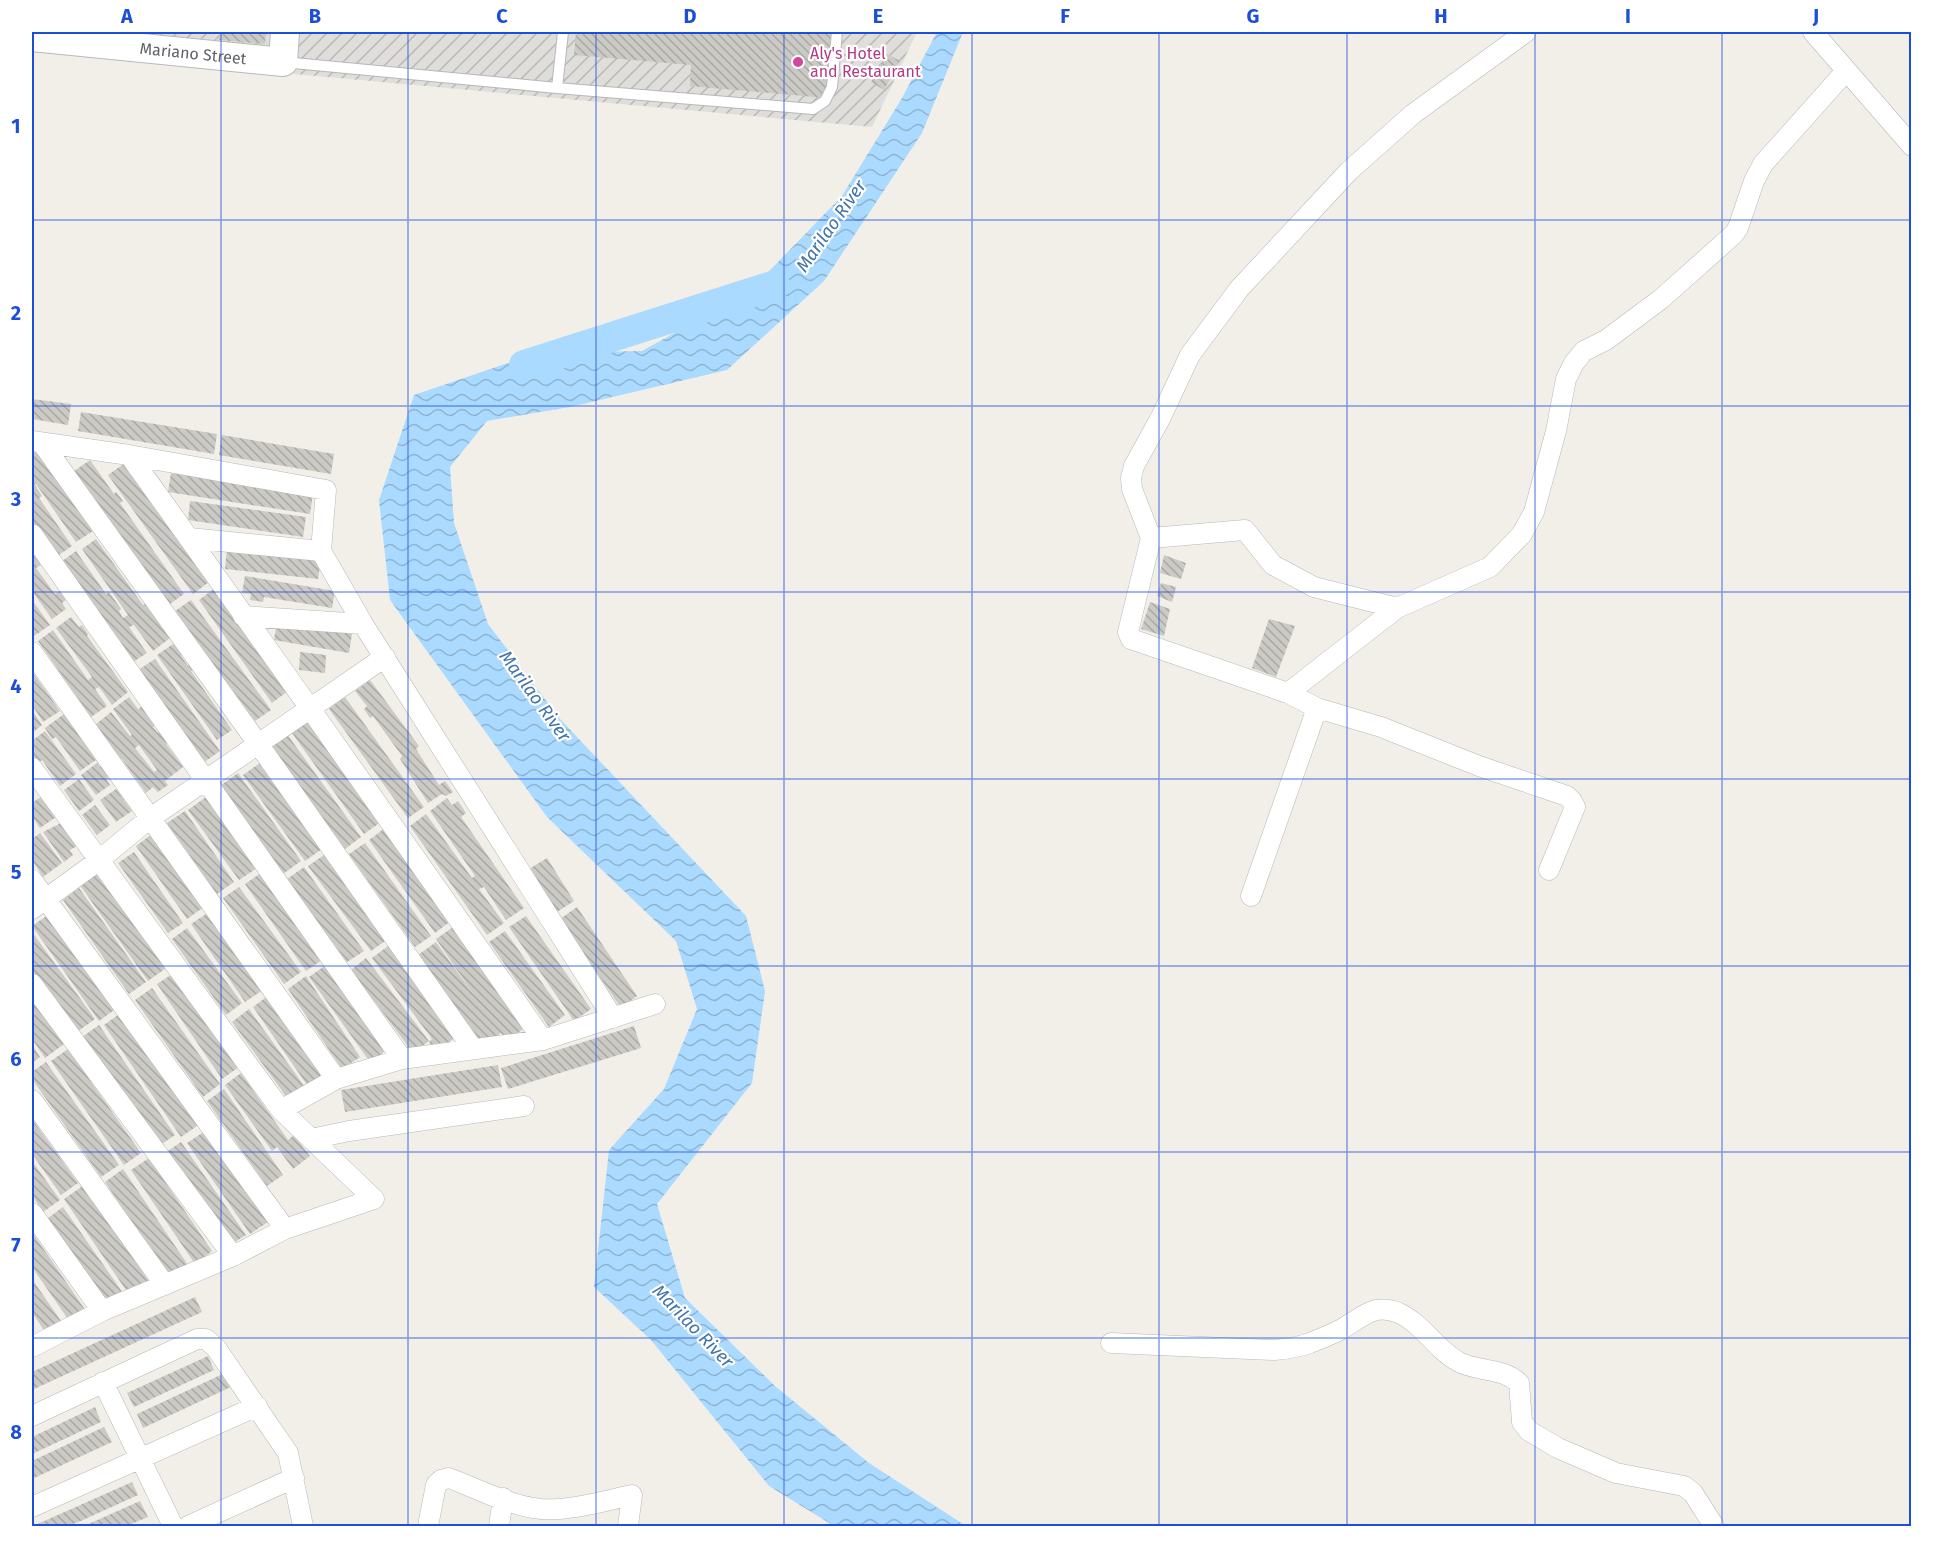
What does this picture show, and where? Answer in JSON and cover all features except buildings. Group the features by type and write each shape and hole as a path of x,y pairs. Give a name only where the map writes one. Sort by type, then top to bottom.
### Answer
{"main road":[{"path":"282,62 285,32"},
{"name":"Mariano Street","path":"32,37 282,62"}],"street":[{"path":"1526,32 1413,114 1349,171 1232,298 1190,356 1161,417 1134,466 1131,478 1132,489 1151,537 1128,632 1131,639 1288,693 1317,708 1381,727 1479,766 1567,796 1575,807 1549,870"},
{"path":"1813,32 1911,146"},
{"path":"1288,693 1397,608 1490,567 1522,534 1534,512 1556,431 1566,379 1574,363 1584,351 1606,340 1661,299 1734,234 1763,164 1846,71"},
{"path":"37,442 129,454 326,490 321,550 363,624 613,1018"},
{"path":"37,442 259,745 473,1049"},
{"path":"129,454 311,708 543,1040"},
{"path":"1151,537 1245,530 1274,565 1305,583 1397,608"},
{"path":"32,534 402,1059"},
{"path":"189,538 321,550"},
{"path":"243,616 363,624"},
{"path":"32,652 336,1079"},
{"path":"38,904 98,861 149,819 385,657"},
{"path":"1251,896 1317,708"},
{"path":"32,768 281,1110 374,1199 285,1230 233,1256 35,1339"},
{"path":"32,880 38,904 285,1230"},
{"path":"32,984 233,1256"},
{"path":"281,1110 336,1079 402,1059 543,1040 655,1004"},
{"path":"32,1100 165,1285"},
{"path":"311,1139 349,1131 524,1106"},
{"path":"32,1212 102,1311"},
{"path":"1111,1342 1274,1350 1307,1344 1374,1311 1396,1312 1409,1318 1450,1357 1461,1364 1503,1373 1519,1383 1522,1422 1529,1431 1558,1448 1616,1473 1684,1486 1693,1493 1714,1527"},
{"path":"32,1416 197,1339 206,1339 216,1348 288,1453 303,1527"},
{"path":"103,1382 173,1527"},
{"path":"32,1507 257,1406"},
{"path":"188,1527 294,1478"},
{"path":"428,1527 436,1485 441,1480 449,1478 565,1518 632,1495 628,1527"},
{"path":"499,1527 503,1498"}],"lane":[{"path":"557,88 563,32"},
{"path":"282,62 813,109 825,101 832,87 837,32"}],"shaded area":[{"path":"32,32 917,32 872,127 32,50"}],"water":[{"path":"937,32 963,32 922,133 824,281 727,370 570,407 487,421 450,467 454,523 488,624 560,719 746,916 765,991 752,1083 657,1204 685,1298 775,1386 869,1463 966,1526 834,1526 769,1486 651,1340 594,1287 609,1150 664,1089 697,1009 676,941 547,817 390,600 379,500 414,395 537,353 642,351 750,291 842,196 902,98"}],"waterway":[{"name":"Marilao River","path":"524,365 775,285"}],"place":[{"name":"Aly's Hotel and Restaurant","path":"798,62"}]}
